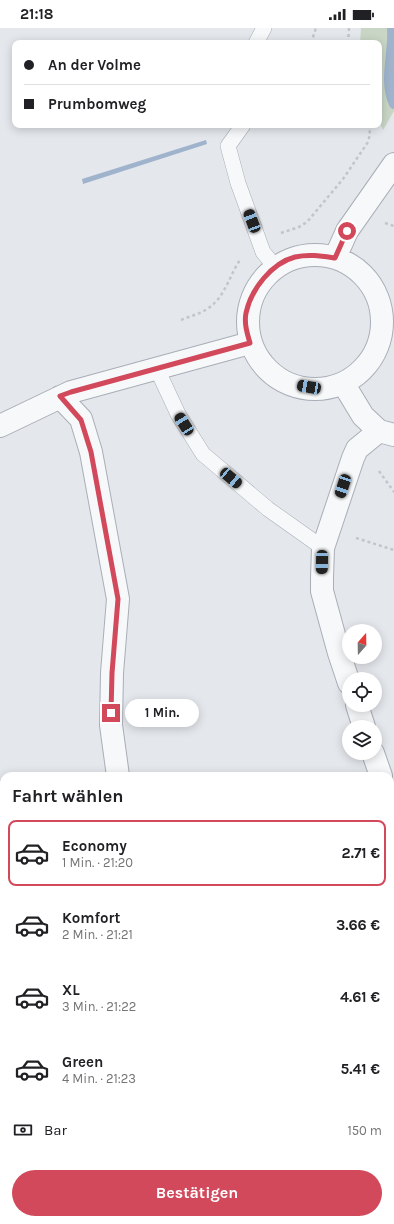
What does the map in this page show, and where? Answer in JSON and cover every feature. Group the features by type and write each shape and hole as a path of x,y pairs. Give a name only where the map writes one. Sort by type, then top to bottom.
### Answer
{"street":[{"path":"335,258 347,231 394,164"},
{"path":"316,255 335,258 363,274 374,289 381,304 388,341 357,374 343,383 318,389 294,385 280,378 257,358 250,343 246,328 246,313 253,294 265,277 276,268 294,258 316,255"},
{"path":"0,426 71,392 250,343"},
{"path":"343,383 363,416 386,433 357,449 323,548 322,591 338,653 345,672"},
{"path":"60,396 81,420 91,452 118,599 112,673 111,725 117,772"},
{"path":"375,760 380,772"}],"lane":[{"path":"258,40 264,28"},
{"path":"241,128 228,146 263,252 276,268"},
{"path":"157,369 178,414 203,454 268,509 323,548"}],"path":[{"path":"312,40 316,28"},
{"path":"348,40 349,28"},
{"path":"330,195 368,142 370,134 369,128"},
{"path":"392,488 394,492"},
{"path":"376,545 394,550"}],"green space":[{"path":"361,28 394,28 394,111 383,130 382,40 360,40"}],"water":[{"path":"206,140 207,144 83,184 82,179"}],"waterway":[{"path":"392,28 389,86 394,104"}],"route":[{"path":"111,713 112,673 118,599 91,452 81,420 60,396 250,343 246,328 246,313 253,294 265,277 278,266 294,258 316,255 335,258 347,231"}]}
